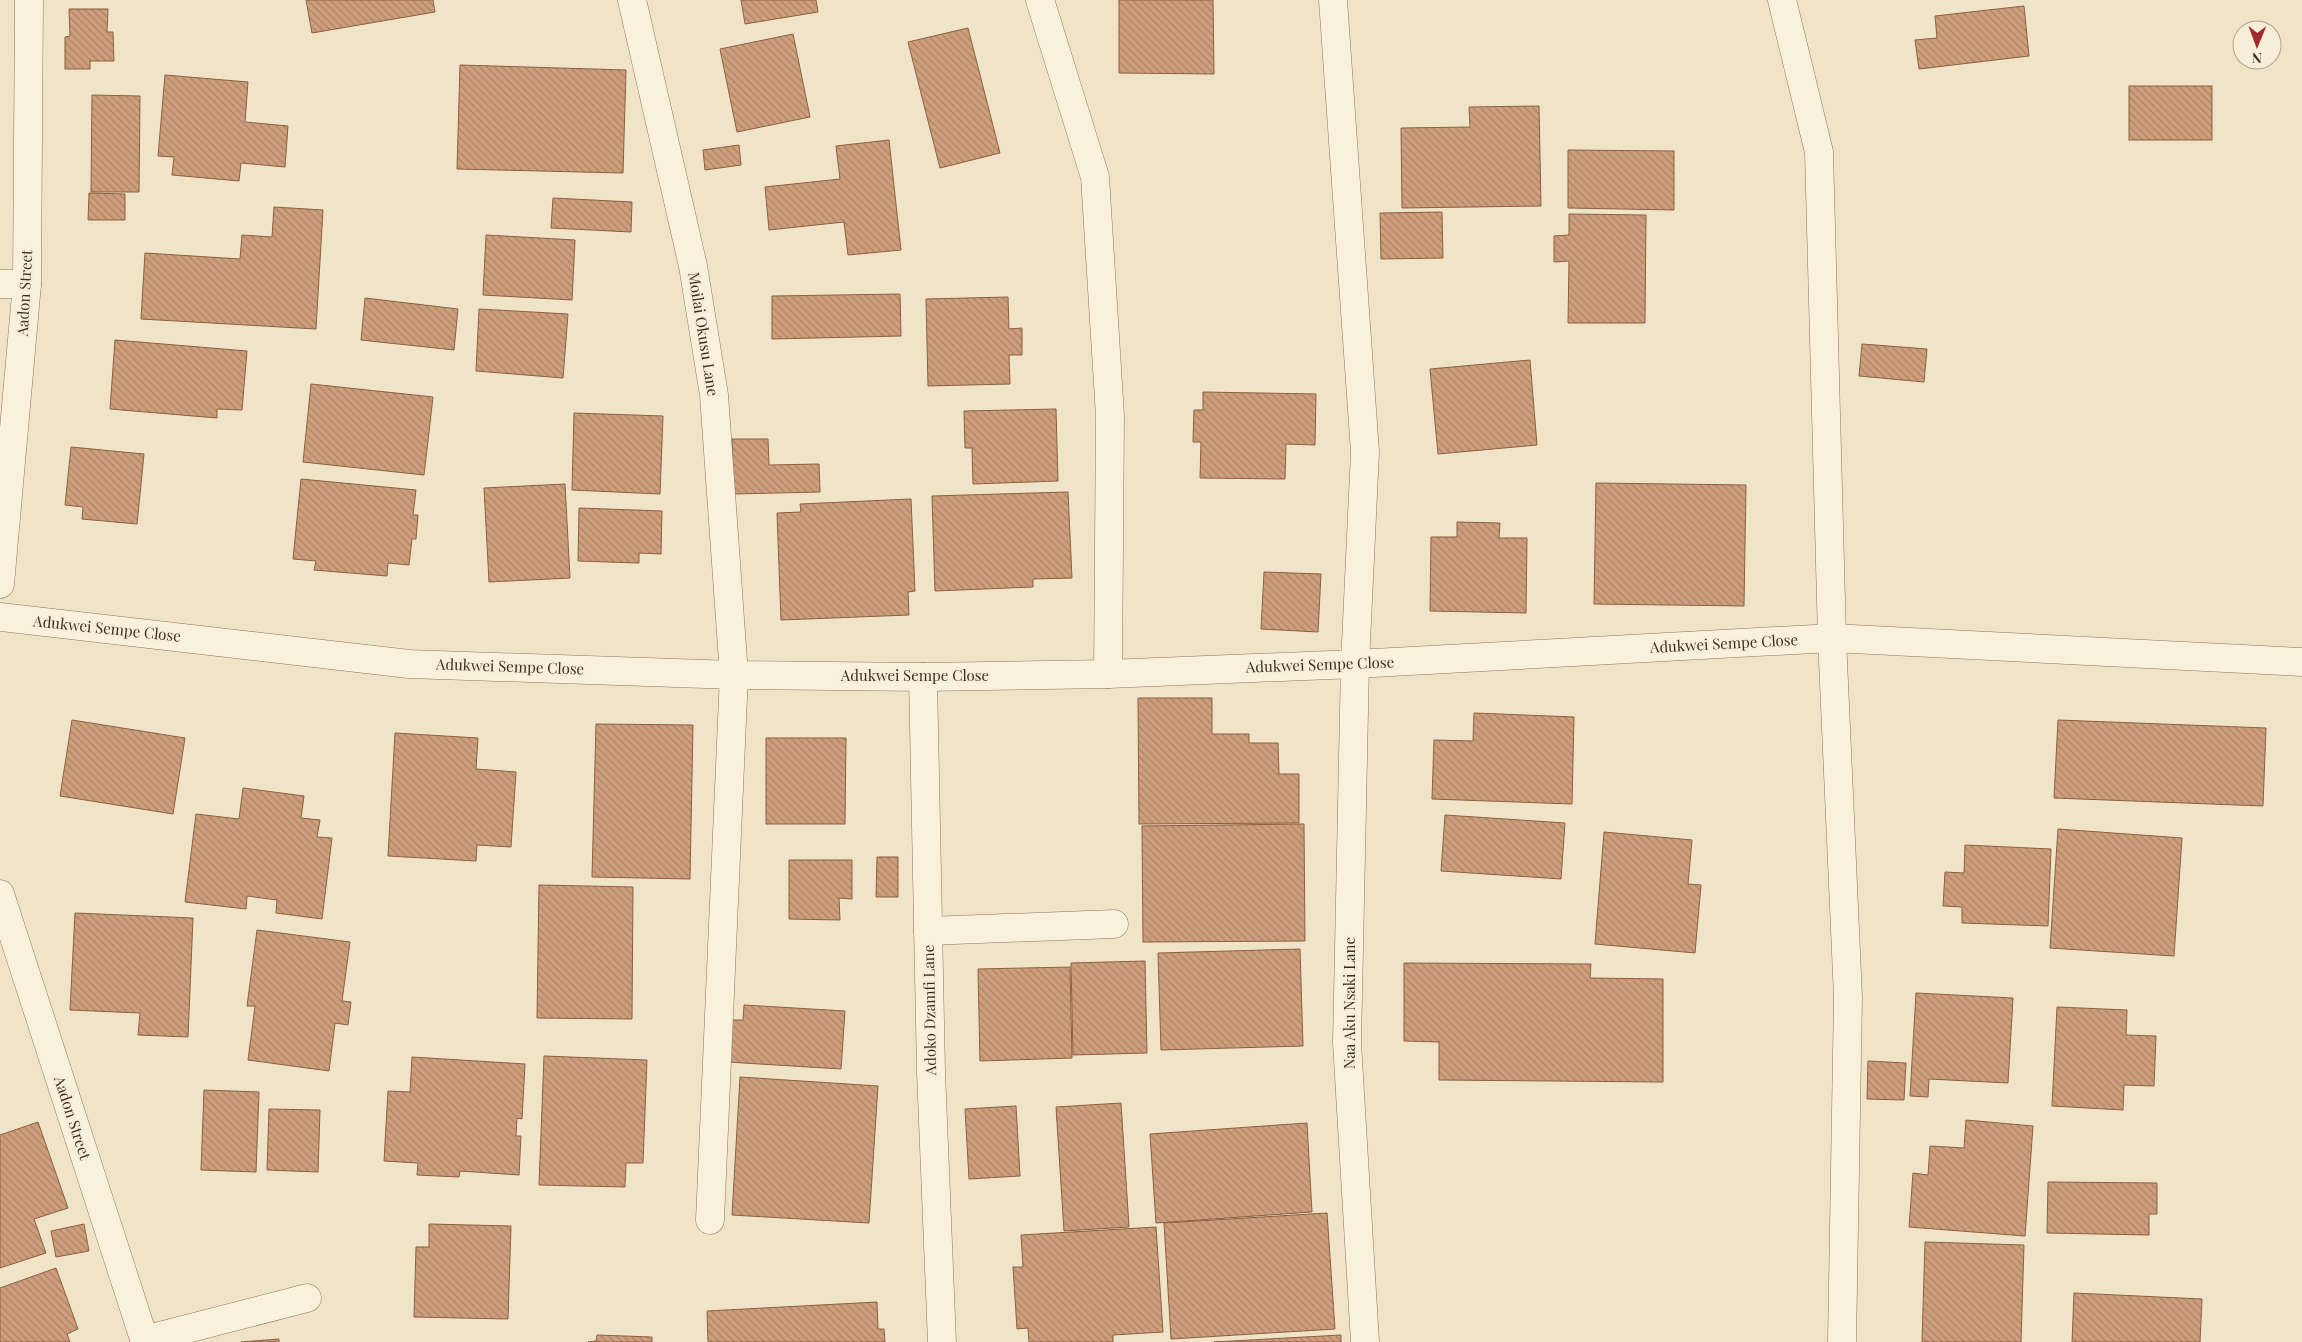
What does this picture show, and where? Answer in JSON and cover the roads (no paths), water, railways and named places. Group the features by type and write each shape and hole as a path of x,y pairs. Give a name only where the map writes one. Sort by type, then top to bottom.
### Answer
{"street":[{"name":"Aadon Street","path":"0,584 28,284 29,0"},
{"name":"Moilai Okusu Lane","path":"632,0 693,266 714,395 734,675 710,1220"},
{"path":"1040,0 1095,177 1110,416 1108,674"},
{"name":"Naa Aku Nsaki Lane","path":"1333,0 1365,452 1355,664 1347,1043 1365,1342"},
{"path":"1782,0 1820,152 1832,638 1848,997 1842,1342"},
{"path":"0,284 28,284"},
{"name":"Adukwei Sempe Close","path":"0,617 409,664 734,675 923,678 1108,674 1355,664 1832,638 2302,662"},
{"name":"Adoko Dzamfi Lane","path":"923,678 931,1072 942,1342"},
{"name":"Aadon Street","path":"0,894 144,1341"},
{"path":"928,931 1114,924"},
{"path":"144,1341 307,1298"}]}
